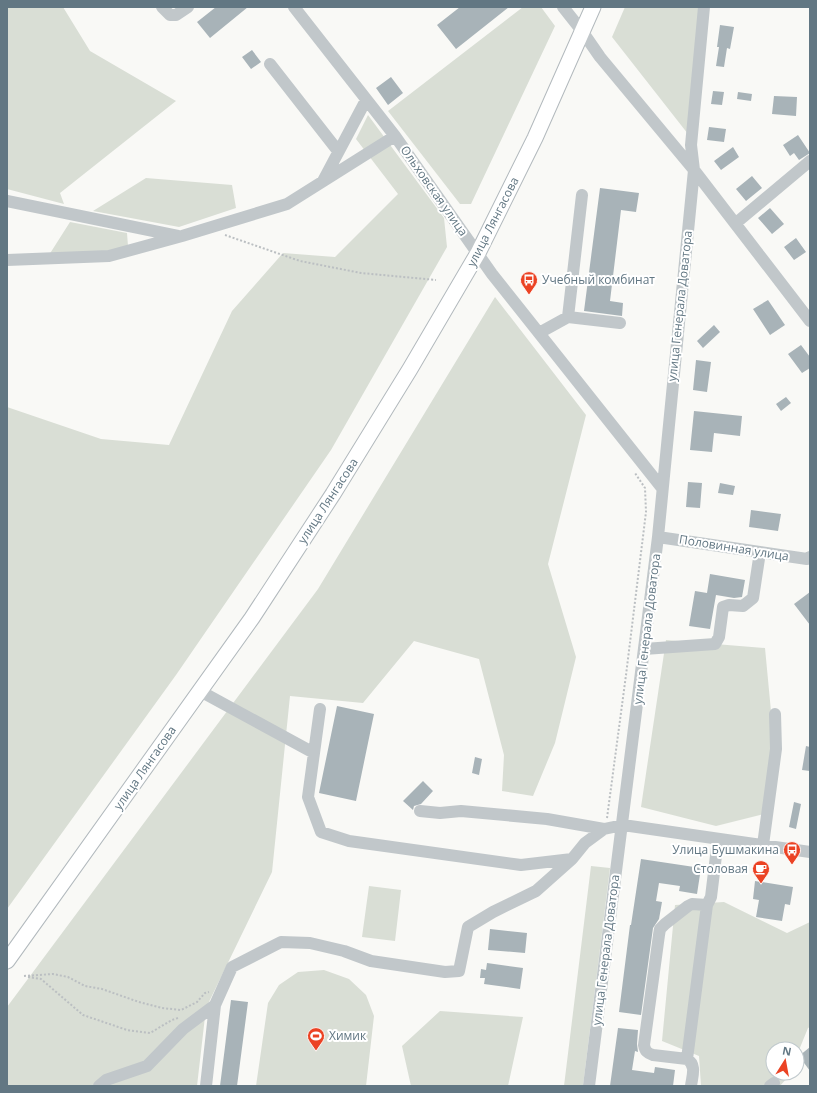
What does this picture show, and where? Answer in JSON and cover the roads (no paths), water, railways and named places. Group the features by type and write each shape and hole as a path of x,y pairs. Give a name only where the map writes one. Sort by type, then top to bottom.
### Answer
{"main road":[{"name":"улица Лянгасова","path":"7,961 252,618 333,494 410,369 478,253 535,138 593,7"}],"street":[{"path":"162,7 170,15 176,15 188,7"},
{"name":"Ольховская улица","path":"294,7 395,136 492,274 662,488"},
{"path":"563,7 600,57 736,223 810,320"},
{"name":"улица Генерала Доватора","path":"589,1086 658,537 694,170 691,145 704,7"},
{"path":"270,64 338,151"},
{"path":"322,182 366,100"},
{"path":"7,260 109,256 182,236 287,204 395,136"},
{"path":"736,223 810,161"},
{"path":"568,317 582,195"},
{"path":"7,201 182,236"},
{"path":"539,333 568,317 620,323"},
{"name":"Половинная улица","path":"658,537 809,560"},
{"path":"644,649 715,644 718,638 723,607 729,605 743,606 753,598 760,552"},
{"path":"200,690 314,753"},
{"path":"320,709 308,797 321,832 349,842 521,864 572,859"},
{"path":"763,845 776,749 775,714"},
{"path":"420,811 440,813 461,811 547,819 604,829 622,825 810,852"},
{"path":"206,1086 215,1006 232,967 281,942 310,943 344,951 371,961 445,972 459,971 468,927 493,912 536,891 572,859 585,843 604,829"},
{"path":"687,1060 707,905 711,897 718,839"},
{"path":"691,1086 693,1066 691,1062 687,1060 653,1055 645,1050 660,929 692,904 707,905"},
{"path":"99,1086 106,1080 146,1066 183,1029 215,1006"}],"place":[{"name":"Учебный комбинат","path":"529,295"},
{"name":"Улица Бушмакина","path":"792,865"},
{"name":"Столовая","path":"761,884"},
{"name":"Химик","path":"316,1051"}]}
